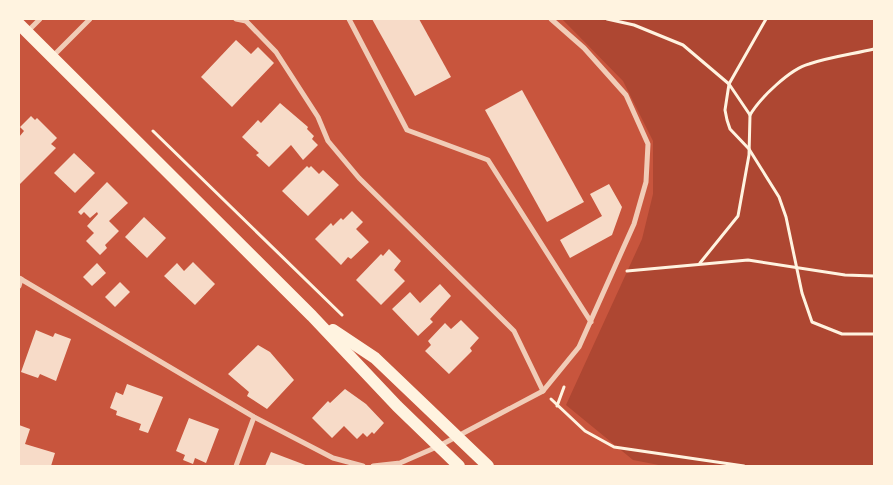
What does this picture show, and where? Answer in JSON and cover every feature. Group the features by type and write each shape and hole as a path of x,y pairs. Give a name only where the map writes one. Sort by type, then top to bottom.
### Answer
{"main road":[{"path":"23,28 312,316 397,406 459,466"},
{"path":"312,316 374,358 488,466"}],"street":[{"path":"23,28 40,19"},
{"path":"52,56 90,19"},
{"path":"236,19 247,20 276,52 318,116 328,141 358,178 514,332 543,391"},
{"path":"349,19 407,130 488,160 592,322"},
{"path":"373,466 400,463 439,446 543,391 579,347 592,322 634,224 646,182 648,144 626,95 584,48 551,19"},
{"path":"19,286 20,278 254,417 333,458 363,466"},
{"path":"236,466 254,417"}],"path":[{"path":"607,19 634,25 683,46 728,84 750,115"},
{"path":"766,19 728,84 725,110 730,129 749,149 779,197 786,217 802,293 812,322 842,334 874,334"},
{"path":"700,263 738,216 749,149 750,115 755,107 779,82 807,64 874,49"},
{"path":"150,127 348,320"},
{"path":"612,273 700,263 748,260 798,268 874,276"},
{"path":"543,391 585,431 614,446 744,466"}],"shaded area":[{"path":"562,19 874,19 874,466 664,466 633,460 566,405 642,239 653,194 653,141 623,81"}],"building":[{"path":"372,19 419,19 451,77 415,96"},
{"path":"236,40 251,54 258,47 274,63 232,107 201,77"},
{"path":"522,90 584,202 547,222 485,110"},
{"path":"280,103 308,127 307,129 314,136 312,139 318,145 303,160 291,145 269,167 256,155 259,153 242,137 258,120 261,123"},
{"path":"31,116 35,120 37,118 57,138 51,144 56,148 19,185 19,137 24,131 20,127"},
{"path":"74,153 95,173 75,193 54,173"},
{"path":"307,166 309,168 311,166 319,174 323,170 339,185 308,216 282,191"},
{"path":"107,182 128,203 109,221 119,231 105,245 107,248 100,255 86,241 94,233 87,226 98,214 97,212 90,218 84,212 81,215 78,212"},
{"path":"609,184 622,207 612,235 570,258 560,240 602,216 590,194"},
{"path":"352,211 363,222 356,229 369,242 351,259 348,257 341,265 315,239 331,223 333,226"},
{"path":"144,217 166,238 147,258 125,237"},
{"path":"389,249 401,261 394,270 405,281 381,305 356,280 381,254 383,256"},
{"path":"193,262 215,284 195,305 164,276 177,263 184,271"},
{"path":"97,263 106,273 92,286 83,277"},
{"path":"120,282 130,292 115,307 105,297"},
{"path":"440,284 451,296 430,319 433,322 418,336 392,309 410,292 420,303"},
{"path":"461,320 479,338 470,348 472,351 449,374 425,351 431,345 428,341 445,323 451,329"},
{"path":"36,330 53,337 55,333 71,339 56,381 40,374 38,378 21,372"},
{"path":"258,345 270,352 294,380 267,409 247,396 249,392 228,374"},
{"path":"127,384 163,397 148,433 139,430 141,424 116,415 117,411 110,408 116,392 123,395"},
{"path":"345,389 366,404 384,423 374,434 372,432 367,437 363,433 357,439 344,426 332,438 312,418 328,401 330,403"},
{"path":"189,418 219,429 206,463 195,458 193,464 183,460 185,455 176,451"},
{"path":"19,425 30,429 25,444 55,453 51,466 19,466"},
{"path":"271,452 308,466 265,466"}]}
